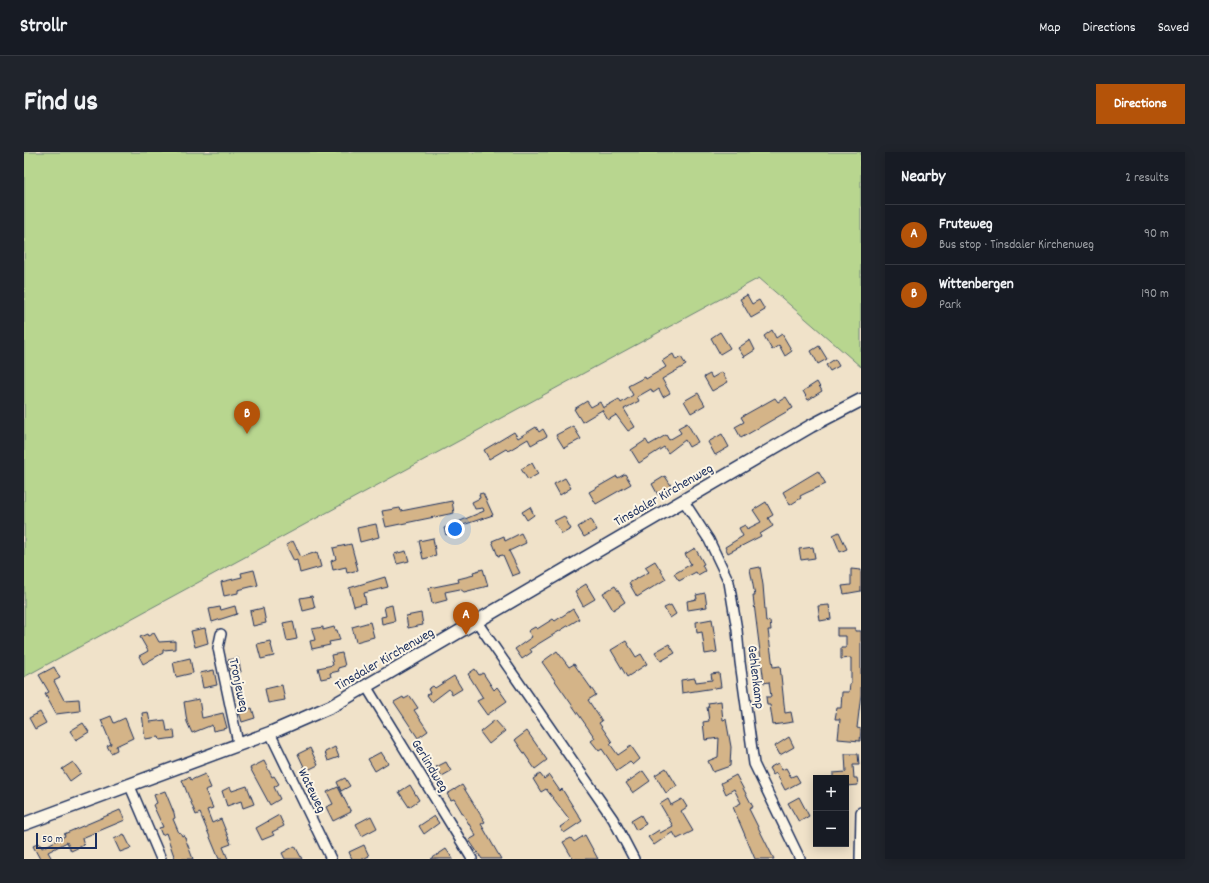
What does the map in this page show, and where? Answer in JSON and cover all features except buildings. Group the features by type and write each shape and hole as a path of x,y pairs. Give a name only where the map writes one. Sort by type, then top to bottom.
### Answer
{"street":[{"name":"Tinsdaler Kirchenweg","path":"24,824 270,732 332,706 683,500 811,426 861,400"},
{"name":"Gehlenkamp","path":"683,500 709,540 729,582 737,630 754,764 800,859"},
{"path":"477,622 613,819 634,859"},
{"name":"Tronjeweg","path":"221,634 218,648 238,743"},
{"name":"Gerlindweg","path":"366,686 472,859"},
{"name":"Wateweg","path":"270,732 331,859"},
{"path":"129,784 161,859"},
{"path":"860,859 861,812"}],"green space":[{"path":"24,152 861,152 861,367 759,278 24,677"}],"place":[{"name":"Wittenbergen","path":"247,434"},
{"name":"Fruteweg","path":"466,635"}]}
